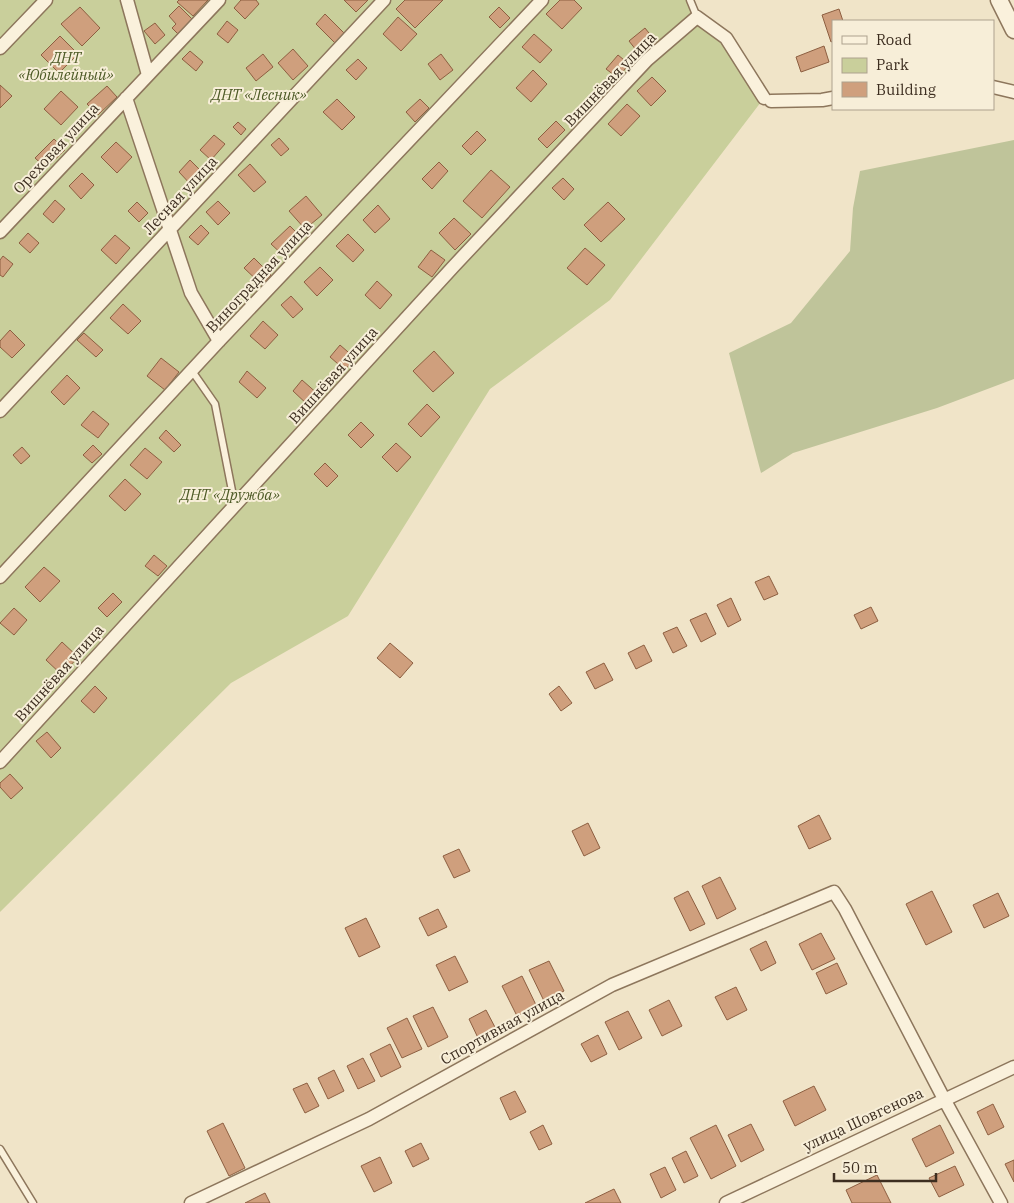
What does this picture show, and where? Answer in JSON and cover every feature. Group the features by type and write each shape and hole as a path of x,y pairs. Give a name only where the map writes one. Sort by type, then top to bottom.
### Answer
{"street":[{"path":"0,48 46,0"},
{"path":"127,0 148,75"},
{"name":"Ореховая улица","path":"0,232 219,0"},
{"name":"Лесная улица","path":"0,411 384,0"},
{"name":"Виноградная улица","path":"0,577 542,0"},
{"path":"999,0 1014,30"},
{"path":"697,17 726,38 767,100 822,100 832,98"},
{"name":"Вишнёвая улица","path":"0,762 453,267 634,74 697,17"},
{"path":"994,88 1014,92"},
{"path":"126,98 191,293 220,341"},
{"name":"Спортивная улица","path":"191,1203 369,1119 612,985 834,892 845,909 944,1099"},
{"name":"улица Шовгенова","path":"726,1203 1014,1066"},
{"path":"944,1099 1002,1203"}],"lane":[{"path":"690,0 697,17"},
{"path":"192,371 215,404 235,506"},
{"path":"0,1149 33,1203"}],"green space":[{"name":"ДНТ «Дружба»","path":"0,0 690,0 697,17 726,38 764,98 610,300 490,389 348,616 231,683 0,912"},
{"path":"1014,140 1014,379 937,408 793,453 761,473 729,353 791,323 850,251 853,208 860,171"}],"building":[{"path":"179,0 208,0 193,16 177,2"},
{"path":"241,0 256,0 259,4 245,19 234,8"},
{"path":"344,0 368,0 356,12"},
{"path":"405,0 443,0 415,28 396,9"},
{"path":"560,0 574,0 582,8 562,29 546,14"},
{"path":"179,6 192,19 178,34 172,28 176,24 169,16"},
{"path":"80,7 100,28 82,46 61,24"},
{"path":"499,7 510,18 500,28 489,17"},
{"path":"839,9 843,20 832,20 831,42 822,15"},
{"path":"325,14 344,33 335,43 316,24"},
{"path":"398,17 417,34 401,51 383,34"},
{"path":"227,21 238,30 228,43 217,34"},
{"path":"155,23 165,35 155,44 144,31"},
{"path":"645,28 656,42 640,55 629,41"},
{"path":"534,34 552,50 540,63 522,47"},
{"path":"60,36 78,54 59,73 41,55"},
{"path":"824,46 829,62 801,72 796,57"},
{"path":"293,49 308,66 293,80 278,63"},
{"path":"190,51 203,62 196,71 182,59"},
{"path":"263,54 273,67 256,81 246,68"},
{"path":"441,54 453,70 440,80 428,64"},
{"path":"618,55 629,64 618,78 606,69"},
{"path":"358,59 367,68 356,80 346,70"},
{"path":"533,70 547,84 531,102 516,88"},
{"path":"652,77 666,91 651,106 637,91"},
{"path":"0,85 12,96 0,108"},
{"path":"107,86 117,97 98,115 87,104"},
{"path":"61,91 78,107 61,125 44,109"},
{"path":"337,99 355,117 342,130 323,112"},
{"path":"420,99 429,108 415,122 406,112"},
{"path":"627,104 640,116 621,136 608,124"},
{"path":"556,121 565,130 547,148 538,139"},
{"path":"238,122 246,129 241,135 233,127"},
{"path":"477,131 486,140 471,155 462,146"},
{"path":"214,135 225,144 211,160 200,150"},
{"path":"279,138 289,149 281,156 271,145"},
{"path":"54,139 65,150 46,168 35,158"},
{"path":"116,142 132,157 117,173 101,157"},
{"path":"190,160 205,175 193,187 179,172"},
{"path":"439,162 448,171 432,189 422,179"},
{"path":"250,164 266,182 254,192 238,175"},
{"path":"491,170 510,187 482,218 463,201"},
{"path":"82,173 94,185 81,199 69,186"},
{"path":"563,178 574,189 564,200 552,188"},
{"path":"306,196 322,215 305,229 289,211"},
{"path":"55,200 65,209 53,223 43,214"},
{"path":"218,201 230,213 218,225 206,212"},
{"path":"137,202 148,213 139,222 128,211"},
{"path":"608,202 625,219 601,242 584,225"},
{"path":"378,205 390,219 375,233 363,220"},
{"path":"454,218 471,234 455,250 439,233"},
{"path":"201,225 209,233 198,245 189,237"},
{"path":"290,226 303,239 285,257 271,244"},
{"path":"28,233 39,243 30,253 19,243"},
{"path":"348,234 364,250 353,262 336,246"},
{"path":"115,235 130,248 116,264 101,250"},
{"path":"585,248 605,265 587,285 567,268"},
{"path":"431,250 445,260 432,277 418,267"},
{"path":"3,256 13,264 3,277 0,275 0,260"},
{"path":"254,258 271,275 262,285 244,268"},
{"path":"320,267 333,280 317,296 304,282"},
{"path":"377,281 392,295 380,309 365,295"},
{"path":"291,296 303,309 293,318 281,305"},
{"path":"123,304 141,321 128,334 110,318"},
{"path":"263,321 278,335 265,349 250,336"},
{"path":"10,330 25,345 12,358 0,347 0,341"},
{"path":"84,333 103,350 96,357 77,340"},
{"path":"340,345 355,358 345,370 330,357"},
{"path":"434,351 454,373 433,392 413,371"},
{"path":"161,358 179,372 165,390 147,376"},
{"path":"247,371 266,388 257,398 239,382"},
{"path":"67,375 80,388 64,405 51,392"},
{"path":"302,380 319,395 309,406 293,391"},
{"path":"427,404 440,417 421,437 408,424"},
{"path":"93,411 109,424 98,438 81,425"},
{"path":"361,422 374,435 361,448 348,435"},
{"path":"166,430 181,445 174,452 159,438"},
{"path":"396,443 411,457 397,472 382,457"},
{"path":"93,445 102,454 92,463 83,455"},
{"path":"22,447 30,456 21,464 13,455"},
{"path":"145,448 162,462 147,479 130,465"},
{"path":"325,463 338,476 327,487 314,474"},
{"path":"125,479 141,494 125,511 109,496"},
{"path":"154,555 167,566 158,576 145,566"},
{"path":"44,567 60,581 40,602 25,587"},
{"path":"769,576 778,594 764,600 755,582"},
{"path":"113,593 122,602 107,617 98,608"},
{"path":"731,598 741,620 728,627 717,605"},
{"path":"871,607 878,621 861,629 854,615"},
{"path":"14,608 27,620 14,635 0,623"},
{"path":"706,613 716,634 701,642 690,620"},
{"path":"677,627 687,646 673,653 663,633"},
{"path":"62,642 78,657 62,675 46,660"},
{"path":"390,643 413,663 400,678 377,658"},
{"path":"644,645 652,661 636,669 628,653"},
{"path":"604,663 613,680 595,689 586,672"},
{"path":"95,686 107,698 94,713 81,701"},
{"path":"559,686 572,703 561,711 549,694"},
{"path":"47,732 61,748 51,758 36,741"},
{"path":"10,774 23,788 11,799 0,787 0,783"},
{"path":"819,815 831,839 809,849 798,826"},
{"path":"588,823 600,848 584,856 572,831"},
{"path":"459,849 470,871 454,878 443,856"},
{"path":"720,877 736,909 717,919 702,886"},
{"path":"688,891 705,924 690,931 674,898"},
{"path":"932,891 952,932 926,945 906,904"},
{"path":"998,893 1009,916 984,928 973,905"},
{"path":"438,909 447,927 428,936 419,918"},
{"path":"366,918 380,947 359,957 345,928"},
{"path":"821,933 835,959 812,970 799,944"},
{"path":"766,941 776,963 761,971 750,949"},
{"path":"455,956 468,982 449,991 436,965"},
{"path":"549,961 564,991 544,1001 529,970"},
{"path":"837,963 847,984 826,994 816,973"},
{"path":"522,976 537,1007 517,1016 502,986"},
{"path":"736,987 747,1010 727,1020 715,997"},
{"path":"669,1000 682,1026 662,1036 649,1010"},
{"path":"433,1007 448,1037 428,1047 413,1016"},
{"path":"486,1010 497,1031 479,1040 469,1019"},
{"path":"628,1011 642,1038 619,1050 605,1022"},
{"path":"407,1018 422,1049 402,1058 387,1028"},
{"path":"598,1035 607,1054 591,1062 581,1044"},
{"path":"390,1044 401,1067 381,1077 370,1054"},
{"path":"363,1058 375,1081 358,1089 347,1066"},
{"path":"334,1070 344,1091 328,1099 318,1078"},
{"path":"307,1083 319,1106 305,1113 293,1089"},
{"path":"814,1086 826,1110 795,1126 783,1101"},
{"path":"515,1091 526,1112 510,1120 500,1098"},
{"path":"993,1104 1004,1127 988,1135 977,1112"},
{"path":"223,1123 245,1168 229,1176 207,1131"},
{"path":"751,1124 764,1150 741,1162 728,1135"},
{"path":"543,1125 552,1144 539,1150 530,1132"},
{"path":"716,1125 736,1166 711,1179 690,1138"},
{"path":"940,1125 954,1153 926,1167 912,1139"},
{"path":"421,1143 429,1159 413,1167 405,1151"},
{"path":"686,1151 698,1176 684,1183 672,1158"},
{"path":"380,1157 392,1183 374,1192 361,1166"},
{"path":"1014,1160 1014,1182 1005,1164"},
{"path":"955,1166 964,1185 939,1197 929,1178"},
{"path":"665,1167 676,1190 661,1198 650,1174"},
{"path":"877,1175 891,1203 852,1203 846,1190"},
{"path":"614,1189 621,1203 585,1203"},
{"path":"265,1193 270,1203 245,1203"}],"park label":[{"name":"ДНТ «Юбилейный»","path":"66,66"},
{"name":"ДНТ «Лесник»","path":"259,94"}]}
